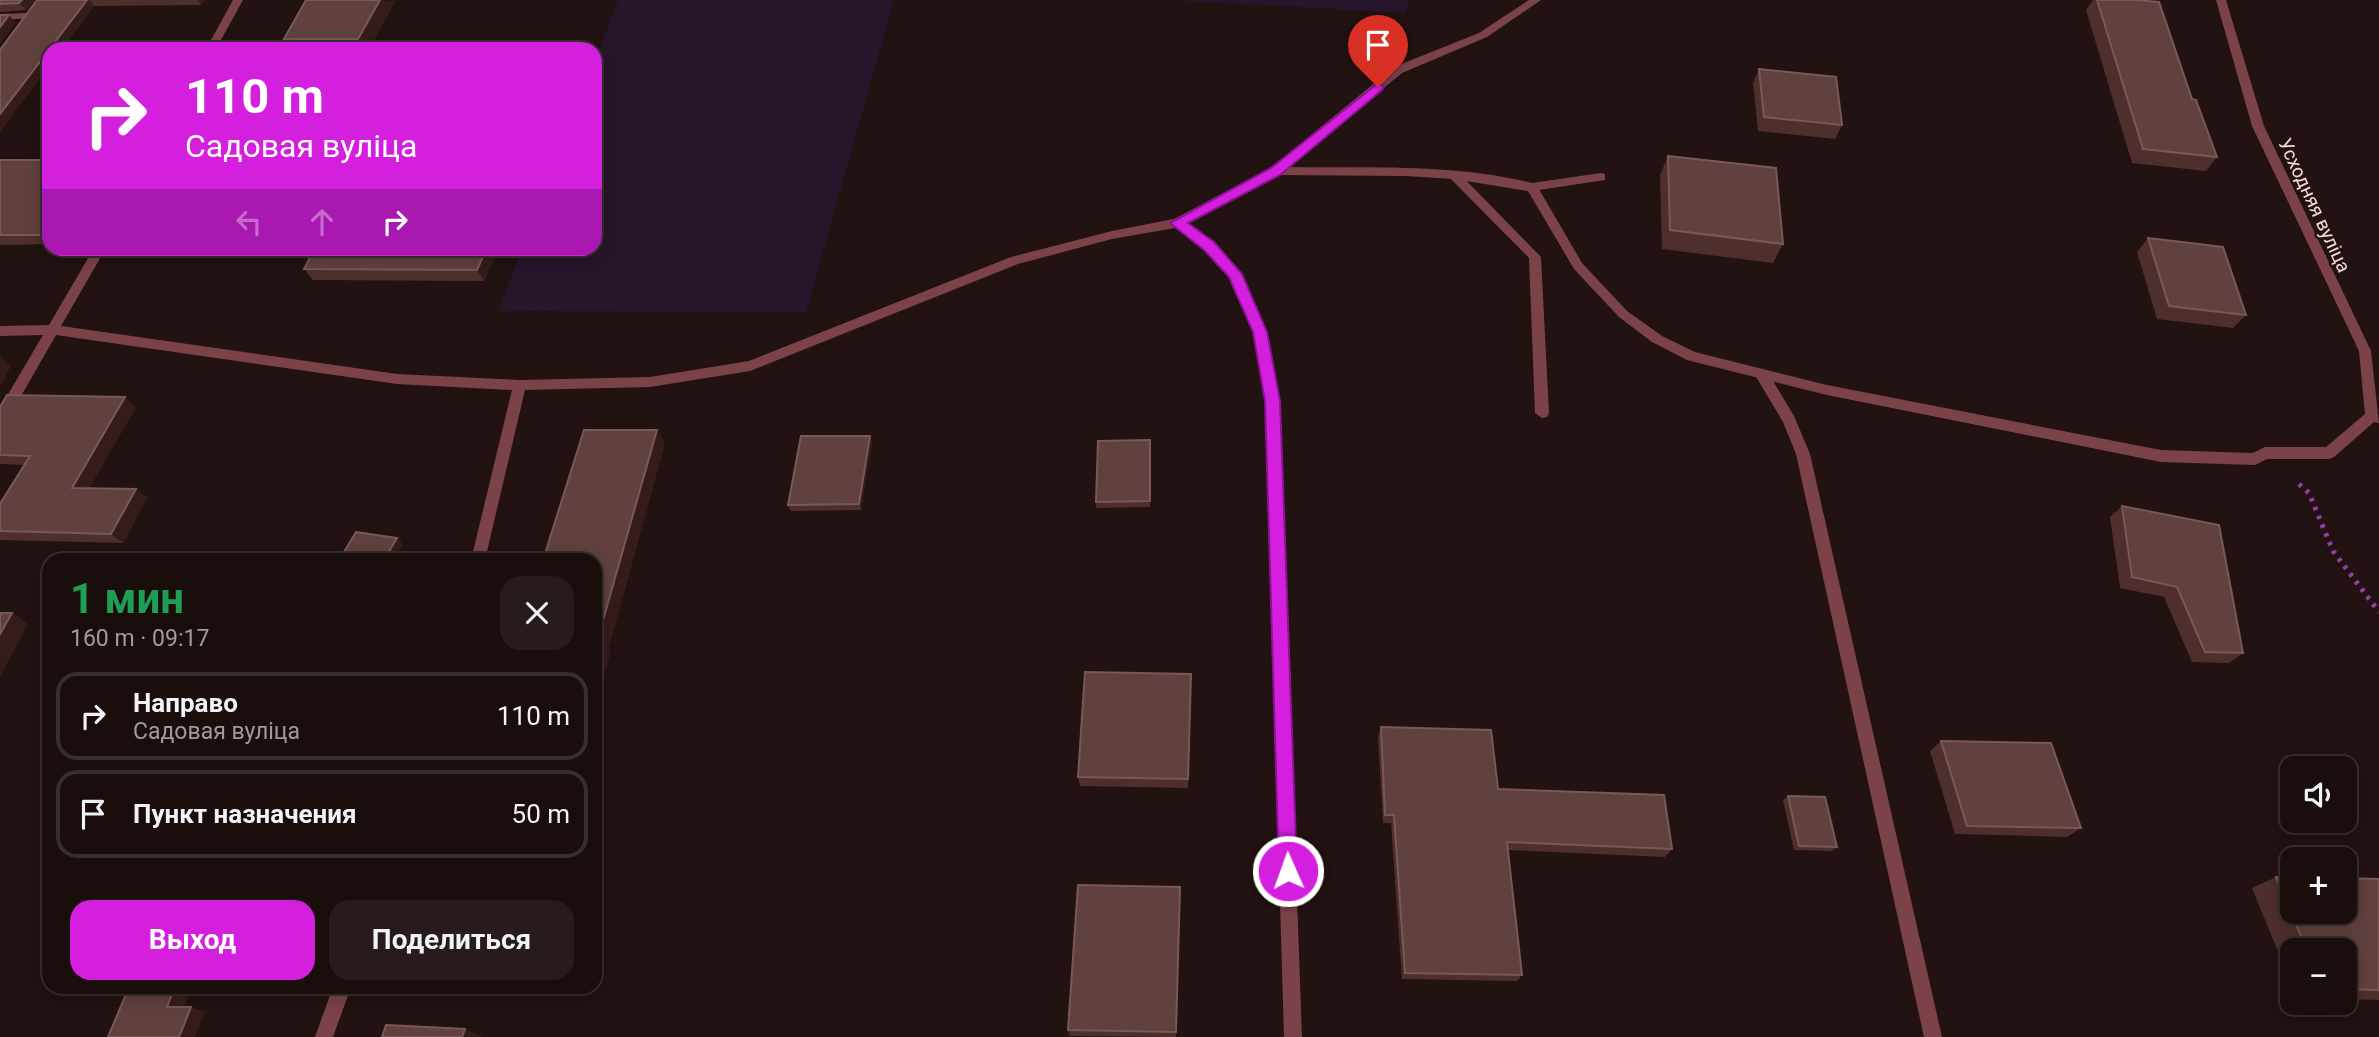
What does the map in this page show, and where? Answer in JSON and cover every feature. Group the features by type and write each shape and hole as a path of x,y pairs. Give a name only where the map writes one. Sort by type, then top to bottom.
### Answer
{"street":[{"path":"215,42 238,0"},
{"path":"0,331 54,330 397,379 520,384 650,382 750,366 1015,260 1112,235 1177,223 1275,171 1398,70 1483,36 1536,0"},
{"name":"Усходняя вуліца","path":"2221,0 2258,126 2365,352 2375,417"},
{"path":"0,17 33,12 22,26"},
{"path":"1275,171 1406,172 1454,175 1532,187 1601,177"},
{"path":"1454,175 1535,257 1542,413"},
{"path":"1532,187 1578,266 1623,314 1657,339 1692,356 1762,375 2161,456 2255,458 2265,453 2329,453 2375,417"},
{"path":"1177,223 1209,246 1235,274 1260,332 1272,401 1293,1037"},
{"path":"0,419 96,256"},
{"path":"1762,375 1789,420 1803,454 1933,1037"},
{"path":"480,553 520,384"},
{"path":"324,1037 339,994"}],"path":[{"path":"2265,453 2309,493 2333,551 2379,612"}],"shaded area":[{"path":"618,0 894,0 806,312 498,311 519,256 602,256 602,42"},
{"path":"1169,0 1410,0 1405,13"}],"building":[{"path":"0,0 22,0 19,3 0,4"},
{"path":"37,0 87,0 55,42 42,42 42,59 0,114 0,50"},
{"path":"306,0 380,0 358,39 284,39"},
{"path":"2097,0 2159,2 2192,99 2196,100 2217,157 2143,149"},
{"path":"0,15 9,15 0,27"},
{"path":"1759,69 1836,77 1842,125 1764,117"},
{"path":"1668,156 1776,168 1783,244 1670,230"},
{"path":"0,160 42,160 42,235 0,235"},
{"path":"2148,238 2223,247 2246,315 2169,306"},
{"path":"311,256 483,256 477,270 304,269"},
{"path":"7,395 125,397 72,488 136,489 111,534 0,531 0,504 30,456 0,455 0,407"},
{"path":"584,430 657,430 602,624 602,553 545,553"},
{"path":"801,436 870,436 859,504 788,505"},
{"path":"1150,440 1150,501 1096,502 1098,441"},
{"path":"2122,506 2219,525 2243,653 2205,652 2177,587 2132,577"},
{"path":"356,532 397,538 388,553 343,553"},
{"path":"0,613 12,613 0,634"},
{"path":"1085,672 1191,674 1188,779 1078,777"},
{"path":"1381,727 1491,730 1498,789 1664,795 1672,849 1507,842 1522,975 1405,973 1394,815 1385,815"},
{"path":"1941,741 2051,743 2081,828 1967,826"},
{"path":"1788,796 1825,797 1837,847 1799,846"},
{"path":"2357,878 2379,879 2379,990 2357,989 2357,938 2302,938 2296,924 2357,924"},
{"path":"1078,885 1180,887 1176,1032 1068,1030"},
{"path":"126,994 172,994 167,1007 191,1007 179,1037 108,1037"},
{"path":"386,1025 465,1029 462,1037 382,1037"}],"route":[{"path":"1288,871 1272,401 1260,332 1235,274 1209,246 1177,223 1275,171 1378,87"}]}
